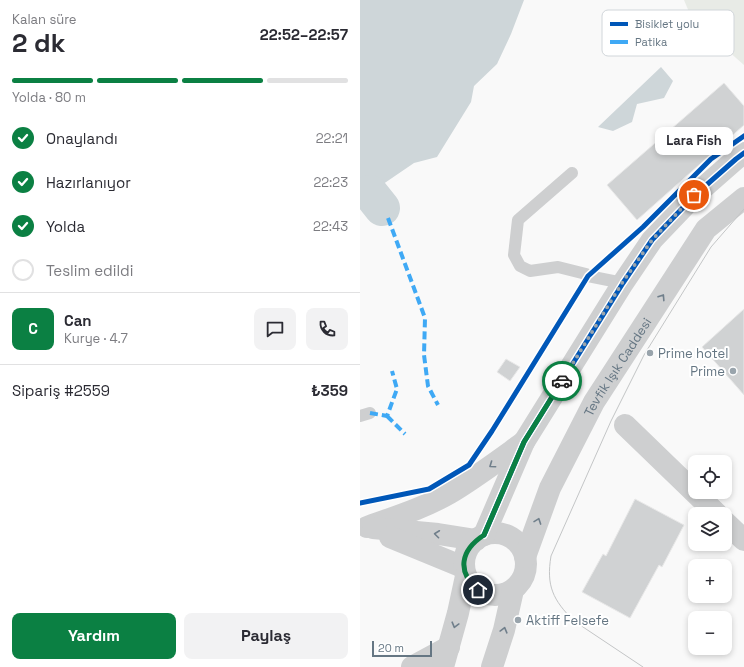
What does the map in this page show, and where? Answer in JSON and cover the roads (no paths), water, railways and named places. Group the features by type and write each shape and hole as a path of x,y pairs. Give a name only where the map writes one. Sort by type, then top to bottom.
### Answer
{"street":[{"path":"443,667 465,571 465,558 469,548 480,537 524,442 622,283 657,234 694,195 744,153"},
{"name":"Tevfik Işık Caddesi","path":"525,557 550,488 594,402 706,230 744,198"},
{"path":"625,425 710,507"},
{"path":"363,527 411,512 449,493 524,442"},
{"path":"363,527 480,537 501,534 509,537 522,549 525,557 523,575 513,590 504,594 486,594 471,584 465,571 363,527"},
{"path":"732,529 744,540"},
{"path":"492,667 504,630 513,590"},
{"path":"412,667 449,646"}],"lane":[{"path":"572,173 518,220 514,255 520,266 530,270 558,267 586,274 588,276 622,283"}],"waterway":[{"path":"370,193 382,208"}],"tram line":[{"path":"643,667 574,621 561,606 556,599 551,584 551,556 611,421 644,355 711,247 744,209"}],"place":[{"name":"Lara Fish","path":"694,195"},
{"name":"Prime hotel","path":"650,353"},
{"name":"Prime","path":"733,371"},
{"name":"Aktiff Felsefe","path":"518,620"}]}
